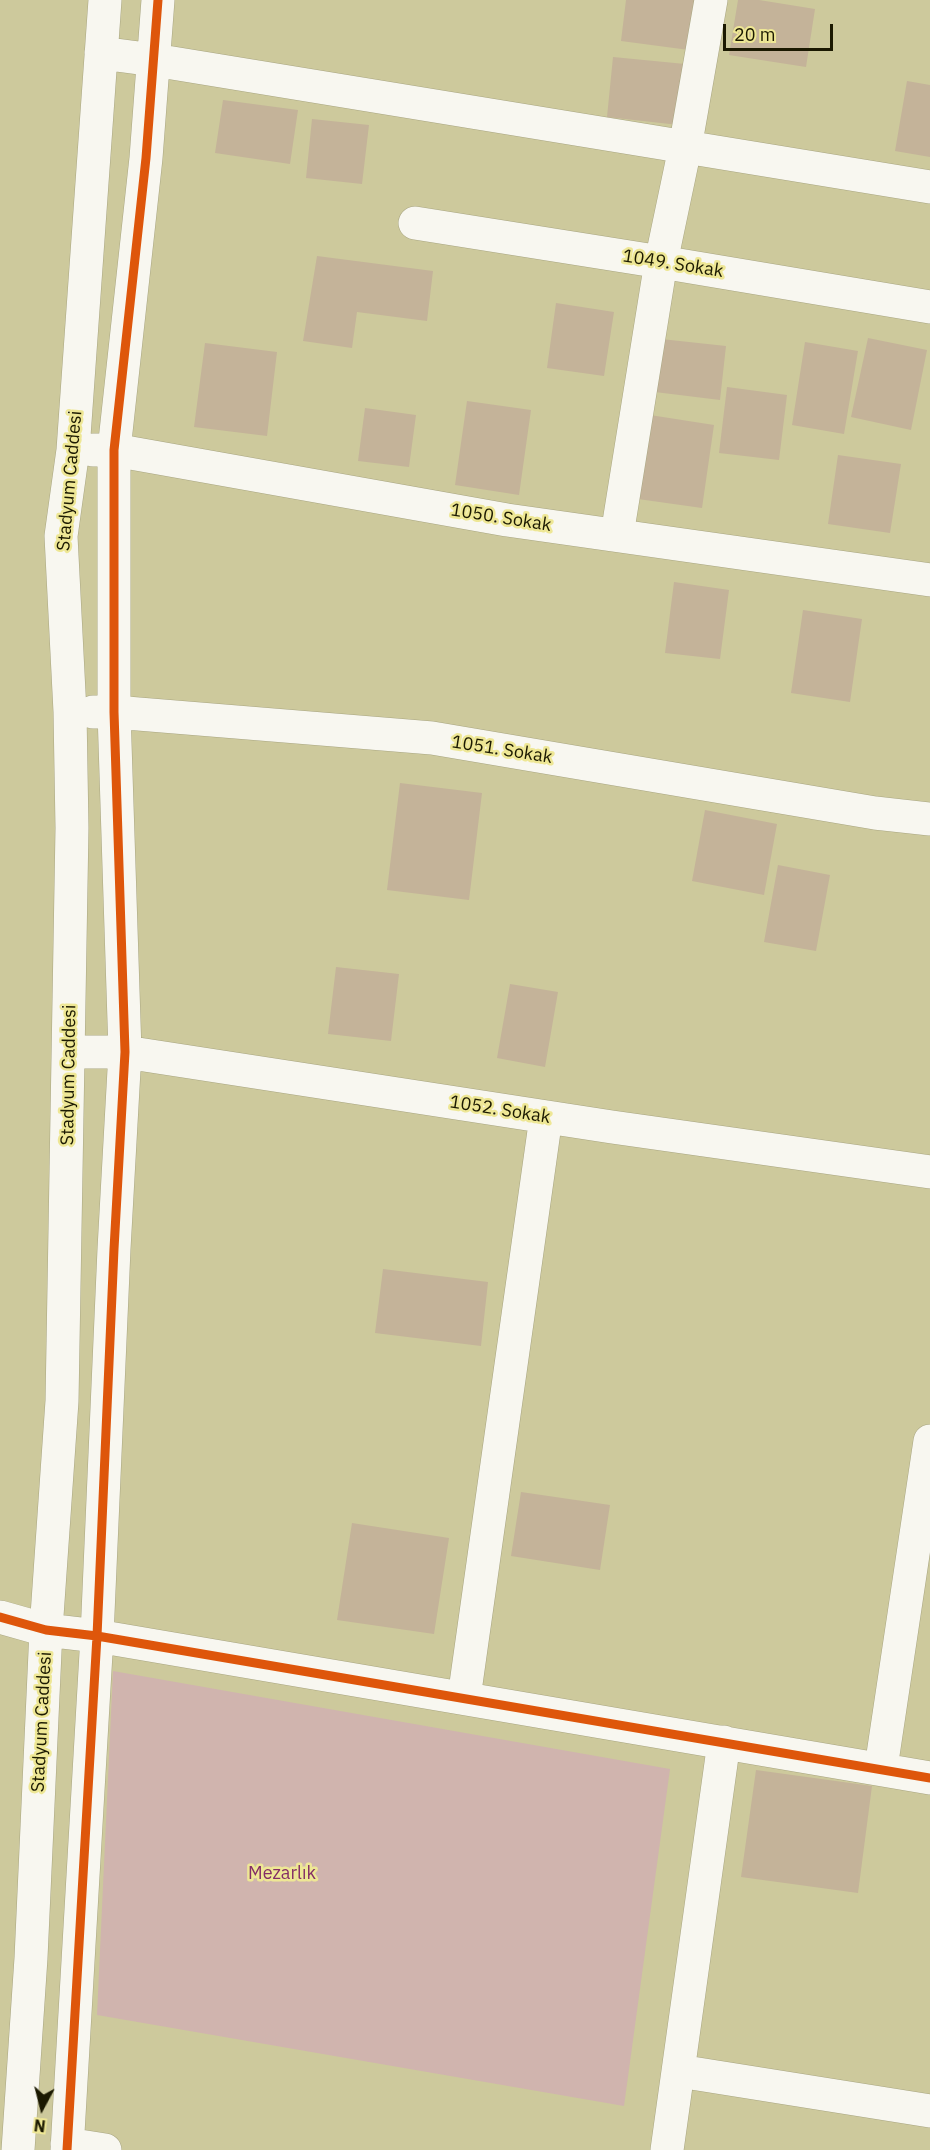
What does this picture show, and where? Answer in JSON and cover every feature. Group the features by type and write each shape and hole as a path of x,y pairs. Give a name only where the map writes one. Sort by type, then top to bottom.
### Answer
{"street":[{"name":"Stadyum Caddesi","path":"18,2150 31,1958 46,1630 62,1401 72,828 70,712 62,536 73,450 105,0"},
{"path":"105,2150 67,2147 97,1636 125,1052 114,712 114,450 146,158 158,0"},
{"path":"617,536 661,262 685,148 711,0"},
{"path":"101,53 930,187"},
{"name":"1049. Sokak","path":"415,223 930,307"},
{"name":"1050. Sokak","path":"73,450 114,450 496,518 930,580"},
{"name":"1051. Sokak","path":"70,712 114,712 432,738 875,813 930,819"},
{"name":"1052. Sokak","path":"69,1052 125,1052 546,1117 930,1172"},
{"path":"464,1698 546,1117"},
{"path":"881,1768 930,1441"},
{"path":"0,1617 46,1630 97,1636 930,1778"},
{"path":"667,2150 724,1742"},
{"path":"679,2071 930,2111"}],"green space":[{"name":"Mezarlık","path":"113,1671 670,1769 624,2106 97,2015"}],"building":[{"path":"626,0 696,0 689,50 621,41"},
{"path":"738,0 759,0 815,9 806,67 729,55"},
{"path":"613,57 685,64 679,125 607,117"},
{"path":"907,81 930,85 930,157 895,151"},
{"path":"223,100 298,110 290,164 215,153"},
{"path":"312,119 369,125 362,184 306,178"},
{"path":"317,256 433,271 427,321 357,312 352,348 303,341"},
{"path":"556,303 614,312 604,376 547,368"},
{"path":"868,338 927,350 911,430 851,417"},
{"path":"661,339 726,346 720,400 655,392"},
{"path":"805,342 858,351 844,434 792,425"},
{"path":"205,343 277,352 267,436 194,427"},
{"path":"727,387 787,395 779,460 719,453"},
{"path":"467,401 531,410 519,495 455,485"},
{"path":"365,408 416,415 409,467 358,461"},
{"path":"650,415 714,425 702,508 638,499"},
{"path":"838,455 901,464 890,533 828,524"},
{"path":"674,582 729,590 720,659 665,653"},
{"path":"803,610 862,619 850,702 791,693"},
{"path":"400,783 482,793 469,900 387,890"},
{"path":"705,810 777,824 764,895 692,881"},
{"path":"778,865 830,875 816,951 764,942"},
{"path":"336,967 399,974 391,1041 328,1034"},
{"path":"510,984 558,992 545,1067 497,1058"},
{"path":"383,1269 488,1282 481,1346 375,1333"},
{"path":"521,1492 610,1505 600,1570 511,1556"},
{"path":"352,1523 449,1538 434,1634 337,1620"},
{"path":"756,1770 872,1786 858,1893 741,1877"}],"cycle path":[{"path":"67,2150 97,1636 125,1052 114,712 114,450 146,158 158,0"},
{"path":"0,1617 46,1630 97,1636 930,1778"}]}
